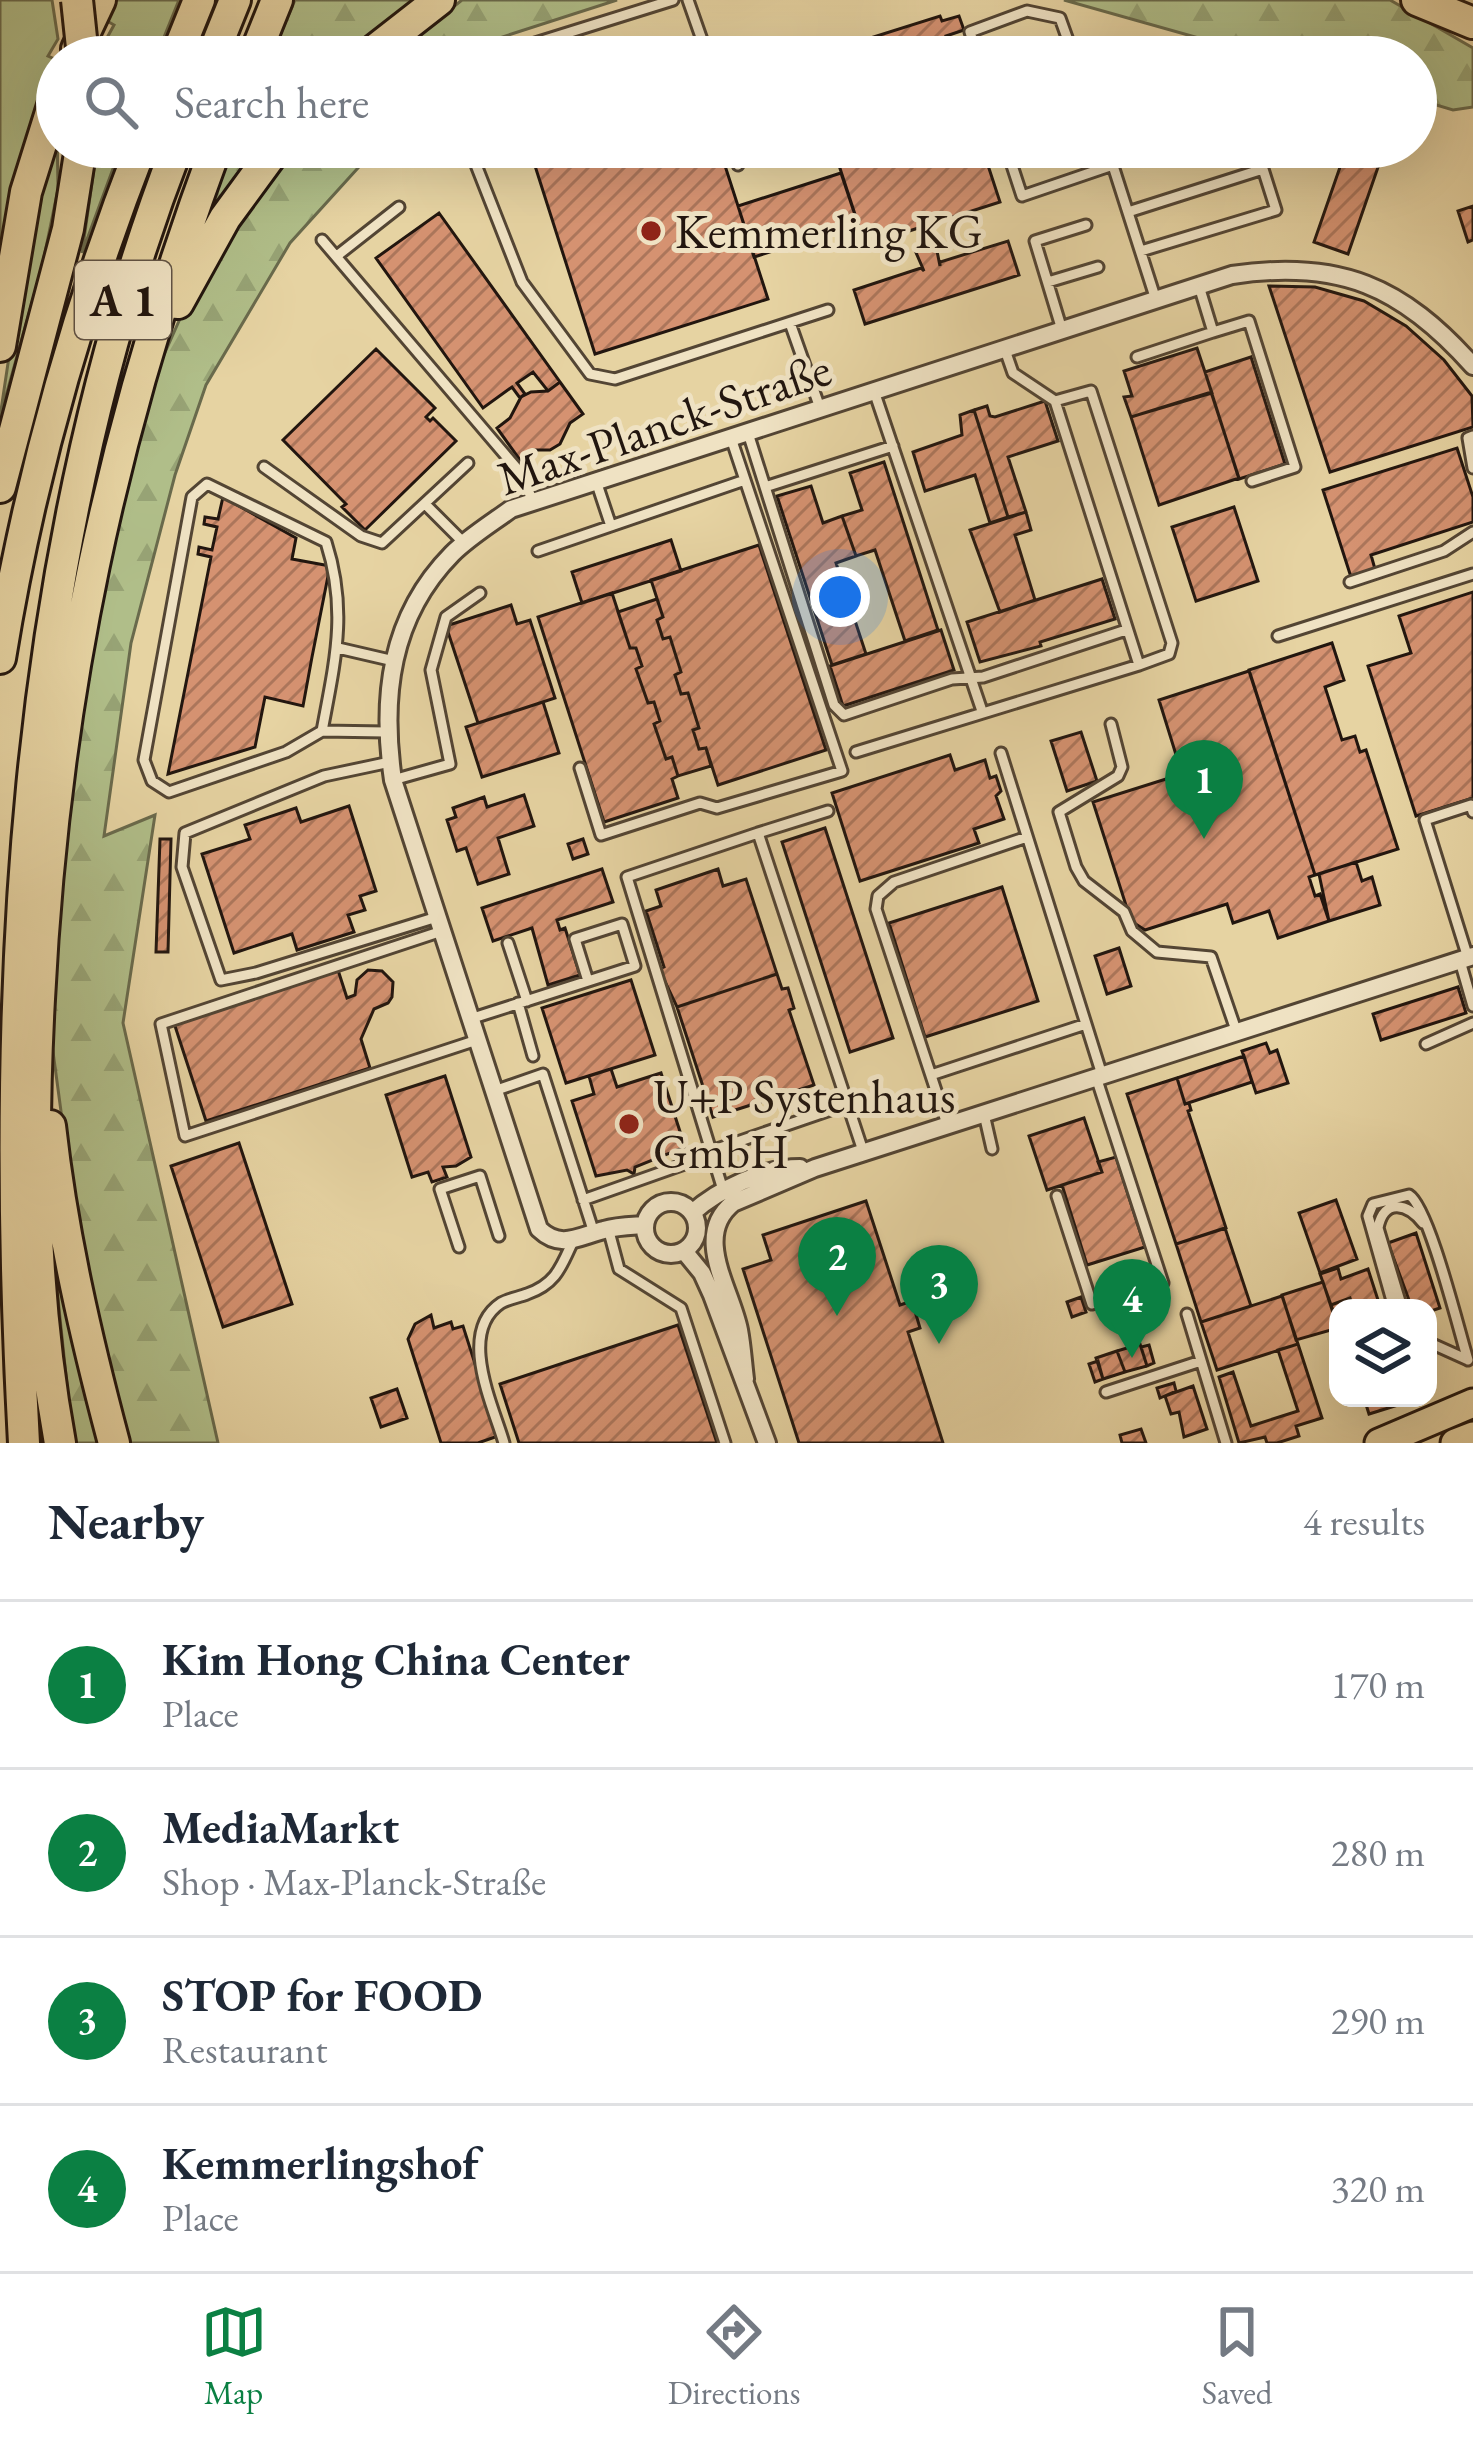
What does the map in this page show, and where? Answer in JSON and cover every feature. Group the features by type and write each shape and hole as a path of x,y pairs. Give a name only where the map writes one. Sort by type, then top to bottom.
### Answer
{"highway":[{"path":"77,0 80,36"},
{"path":"83,36 100,0"},
{"path":"184,36 199,0"},
{"path":"220,36 235,0"},
{"path":"245,36 254,0"},
{"path":"262,36 277,0"},
{"path":"393,36 439,0"},
{"path":"1417,0 1473,23"},
{"path":"0,346 26,192 36,160"},
{"path":"0,487 68,229 78,168"},
{"name":"A 1","path":"0,658 45,450 102,256 133,168"},
{"name":"A 1","path":"24,1443 6,1269 0,1146 0,1037 15,806 39,637 78,456 134,264 169,168"},
{"path":"60,1443 35,1210 44,893 64,713 94,553 134,394 209,168"},
{"path":"134,394 200,259 263,168"},
{"path":"37,1029 57,1193 80,1312 114,1443"}],"main road":[{"path":"1378,1443 1473,1406"}],"street":[{"name":"Max-Planck-Straße","path":"573,1241 549,1239 539,1229 393,781 386,732 388,685 403,625 423,589 465,544 512,509 1232,275 1317,270 1360,282 1401,301 1438,327 1473,366"},
{"path":"745,1379 739,1328 716,1256 716,1224 733,1203 814,1168 1467,958"},
{"path":"692,1213 723,1190 787,1168 814,1168"},
{"path":"664,1203 676,1203 692,1213 696,1233 684,1251 669,1255 646,1239 644,1225 650,1212 664,1203"},
{"path":"573,1241 644,1225"},
{"path":"684,1251 702,1273 767,1443"}],"lane":[{"path":"558,36 673,0"},
{"path":"688,0 701,36"},
{"path":"971,36 970,32 1027,11 1060,18 1066,36"},
{"path":"477,168 522,282 590,374 615,379 828,310"},
{"path":"1013,168 1022,196 1104,168"},
{"path":"1114,168 1156,300"},
{"path":"1128,212 1263,169 1276,210 1141,251"},
{"path":"338,255 399,207"},
{"path":"1062,330 1035,241 1086,225"},
{"path":"322,240 519,471 533,502"},
{"path":"1048,282 1098,267"},
{"path":"1199,286 1214,332"},
{"path":"1137,357 1249,321 1295,467 1252,481"},
{"path":"790,322 820,409"},
{"path":"1005,349 1013,373 1055,401 1139,665"},
{"path":"856,752 1169,654 1172,643 1091,391 1055,401"},
{"path":"874,392 982,711"},
{"path":"739,435 765,487 834,705 844,715 1126,630"},
{"path":"580,768 601,836 700,803 718,808 842,771 745,480 739,435"},
{"path":"1473,436 1468,438 1473,468"},
{"path":"765,487 892,446"},
{"path":"264,467 361,536 382,543 468,463"},
{"path":"538,550 745,480"},
{"path":"596,481 611,526"},
{"path":"322,731 338,647 339,582 326,542 207,484 192,497 145,760 152,782 170,792 286,752 322,731 386,732"},
{"path":"425,504 465,544"},
{"path":"1350,582 1444,551 1473,532"},
{"path":"1278,636 1473,574"},
{"path":"393,781 450,764 431,670 446,617 480,593"},
{"path":"338,647 394,661"},
{"path":"1111,724 1122,767 1118,776 1059,812 1076,867 1084,880 1124,912 1132,931 1157,952 1210,957 1237,1033"},
{"path":"1001,753 1163,1283 1092,1304 1057,1196"},
{"path":"390,761 324,776 185,832 182,867 221,980 440,924"},
{"path":"1472,808 1425,820 1467,958 1473,1006"},
{"path":"723,1190 627,877 828,811"},
{"path":"758,833 864,1154"},
{"path":"947,1125 876,909 878,896 894,881 1027,838"},
{"path":"440,924 161,1024 185,1136 477,1040"},
{"path":"470,1019 522,1002 588,981 634,966 622,924 575,939 588,981"},
{"path":"508,943 533,1056"},
{"path":"1426,1044 1473,1023"},
{"path":"931,1075 1086,1024"},
{"path":"494,1091 543,1074 584,1199 620,1269 681,1308 724,1443"},
{"path":"711,1150 848,1104"},
{"path":"984,1114 992,1149"},
{"path":"584,1199 696,1160"},
{"path":"459,1247 440,1189 480,1177 499,1236"},
{"path":"1395,1299 1369,1223 1370,1211 1373,1204 1409,1195 1418,1200 1468,1360 1437,1346"},
{"path":"504,1443 482,1366 479,1334 487,1317 502,1303 542,1289 559,1275 573,1241"},
{"path":"1187,1314 1225,1443"},
{"path":"1106,1392 1201,1361"},
{"path":"1463,1440 1473,1406"}],"green space":[{"path":"0,0 52,0 58,36 36,36 36,136 0,283"},
{"path":"111,0 179,0 164,36 108,36 114,25 102,18"},
{"path":"295,0 424,0 379,36 280,36"},
{"path":"462,0 617,0 505,36 417,36"},
{"path":"1064,0 1390,0 1473,48 1473,107 1453,110 1437,105 1437,36 1192,36"},
{"path":"45,168 58,168 58,189 42,267 0,417 28,229"},
{"path":"94,168 113,168 82,253"},
{"path":"219,168 251,168 208,229 198,224"},
{"path":"279,168 358,168 290,243 206,385 175,475 131,643 104,836 155,815 123,1023 218,1443 124,1443 76,1223 49,1022 73,713 147,393 199,276"},
{"path":"52,1241 102,1443 73,1443"}],"building":[{"path":"940,16 942,21 959,16 964,30 946,36 877,36"},
{"name":"Kemmerling KG","path":"536,168 726,168 768,299 595,354"},
{"name":"Kemmerling KG","path":"840,168 989,168 1000,202 865,245"},
{"path":"1340,168 1378,168 1348,254 1314,242"},
{"path":"841,173 858,224 754,257 738,206"},
{"path":"1473,206 1473,240 1468,242 1458,211"},
{"path":"439,213 560,382 548,391 533,372 517,383 525,394 520,398 512,387 483,408 376,258"},
{"path":"935,241 940,266 940,262 1008,241 1019,275 865,324 854,290 921,268 924,271 914,248"},
{"path":"1269,286 1315,287 1364,301 1406,326 1444,360 1472,396 1473,427 1330,472"},
{"path":"1197,348 1212,393 1131,417 1124,397 1132,396 1124,371"},
{"path":"376,349 435,408 426,417 456,441 365,530 283,440"},
{"path":"1251,357 1285,464 1239,479 1205,372"},
{"path":"560,382 583,414 570,423 560,444 550,450 533,450 520,460 497,428 510,418 521,397 548,391"},
{"path":"1211,392 1239,478 1159,505 1131,417"},
{"path":"1045,401 1058,441 1008,457 1026,512 1008,517 974,410 987,406 995,417"},
{"path":"974,410 1008,517 990,523 975,475 925,491 913,452 962,435 960,415"},
{"path":"1457,448 1473,497 1473,522 1371,555 1375,569 1351,577 1323,490"},
{"path":"884,462 938,630 905,641 875,550 856,556 842,516 862,510 850,473"},
{"path":"811,486 823,523 842,516 856,556 836,563 866,654 832,665 777,496"},
{"path":"223,497 296,538 292,559 330,566 303,706 265,697 255,747 168,774 211,557 198,554 199,547 212,550 217,527 204,524 205,517 218,519"},
{"path":"1234,507 1258,581 1196,601 1172,527"},
{"path":"1026,512 1031,530 1015,535 1035,600 1000,612 970,530"},
{"path":"671,540 681,571 582,603 572,572"},
{"path":"759,545 826,750 718,785 706,748 699,749 693,730 699,728 688,693 681,694 675,675 681,672 670,637 663,639 657,620 663,617 651,580"},
{"path":"1102,579 1115,619 980,662 967,622"},
{"path":"1473,592 1473,798 1416,816 1368,666 1411,653 1399,616"},
{"path":"612,593 630,648 636,648 642,666 636,669 648,703 654,702 660,721 654,724 666,759 672,757 678,798 604,822 538,617"},
{"path":"657,599 663,639 670,637 681,672 675,675 681,694 688,693 699,728 693,730 711,766 678,776 672,757 666,759 654,724 660,721 654,702 648,703 636,669 642,666 636,648 630,648 618,612"},
{"path":"511,605 517,624 530,620 555,698 478,723 446,626"},
{"path":"941,630 954,670 843,706 830,666"},
{"path":"1332,643 1344,680 1325,687 1342,740 1355,736 1360,752 1366,750 1398,849 1315,875 1249,670"},
{"path":"1249,671 1315,875 1309,877 1315,896 1320,894 1329,921 1278,938 1269,911 1233,923 1227,904 1145,930 1131,921 1093,802 1182,774 1159,700"},
{"path":"543,702 559,753 482,777 466,727"},
{"path":"1081,732 1097,781 1067,791 1051,741"},
{"path":"950,755 955,770 985,760 990,778 996,776 1001,791 996,796 1004,819 974,829 979,843 860,881 832,793"},
{"path":"524,795 534,826 498,838 509,874 478,884 466,848 457,851 447,820 456,817 453,808 484,797 487,807"},
{"path":"349,806 376,891 360,896 365,910 348,915 354,932 297,950 292,934 234,953 202,854 250,839 245,825 296,808 301,822"},
{"path":"825,828 893,1038 850,1052 782,842"},
{"path":"160,839 171,839 168,952 156,952"},
{"path":"583,839 588,854 573,859 568,844"},
{"path":"1356,862 1362,881 1372,877 1380,905 1329,921 1319,874"},
{"path":"602,869 613,902 557,920 560,930 565,928 580,975 548,985 532,928 493,941 482,908"},
{"path":"718,869 723,886 746,879 777,974 677,1007 659,969 664,967 646,911 661,906 656,890"},
{"path":"1002,887 1038,1001 925,1037 889,923"},
{"path":"1119,948 1131,986 1107,994 1095,956"},
{"path":"338,970 347,998 355,995 357,980 368,970 382,971 393,982 392,997 374,1009 361,1039 370,1068 206,1121 174,1023"},
{"path":"777,974 782,989 788,988 794,1008 789,1010 814,1085 713,1117 677,1007"},
{"path":"631,980 655,1055 566,1083 542,1008"},
{"path":"1458,987 1466,1013 1381,1040 1373,1014"},
{"path":"1266,1043 1270,1053 1277,1050 1288,1083 1256,1093 1242,1051"},
{"path":"1244,1056 1252,1082 1185,1104 1177,1078"},
{"name":"U+P Systenhaus GmbH","path":"611,1069 617,1087 661,1073 685,1147 635,1167 634,1174 627,1170 596,1176 572,1101 594,1094 589,1076"},
{"path":"445,1076 471,1157 443,1167 447,1177 432,1182 428,1172 412,1177 386,1095"},
{"path":"1177,1078 1185,1104 1189,1103 1226,1228 1176,1244 1127,1094"},
{"path":"1084,1118 1102,1172 1047,1190 1029,1136"},
{"path":"239,1143 292,1304 223,1327 171,1166"},
{"path":"1116,1157 1145,1247 1087,1265 1062,1185 1102,1172 1098,1162"},
{"path":"1336,1200 1357,1259 1320,1273 1299,1213"},
{"path":"866,1201 900,1305 912,1301 920,1328 908,1332 943,1443 799,1443 743,1269 771,1260 763,1235"},
{"path":"1225,1228 1251,1306 1201,1322 1176,1244"},
{"path":"1416,1233 1440,1308 1437,1299 1409,1299 1388,1243"},
{"path":"1338,1268 1341,1279 1368,1269 1378,1299 1329,1299 1320,1274"},
{"path":"1323,1282 1329,1300 1329,1331 1296,1340 1282,1295"},
{"path":"1282,1296 1298,1344 1217,1370 1201,1322"},
{"path":"1081,1297 1086,1312 1072,1317 1067,1302"},
{"path":"431,1315 434,1328 451,1322 453,1329 463,1326 498,1436 478,1443 441,1443 408,1339 415,1324"},
{"path":"678,1325 717,1443 519,1443 500,1384"},
{"path":"1140,1344 1147,1366 1125,1372 1117,1351"},
{"path":"1298,1344 1322,1418 1296,1426 1299,1436 1277,1443 1267,1443 1265,1437 1239,1443 1219,1377 1233,1372 1251,1426 1298,1411 1278,1350"},
{"path":"1149,1345 1154,1363 1147,1366 1141,1347"},
{"path":"1117,1351 1125,1372 1103,1379 1096,1358"},
{"path":"1098,1361 1103,1379 1095,1382 1089,1364"},
{"path":"1174,1383 1176,1391 1160,1398 1157,1388"},
{"path":"1193,1386 1207,1429 1184,1437 1179,1412 1171,1414 1165,1396"},
{"path":"397,1389 407,1418 381,1427 371,1398"},
{"path":"1141,1429 1146,1443 1122,1443 1120,1435"}],"place":[{"name":"Kemmerling KG","path":"651,231"},
{"name":"Kim Hong China Center","path":"1204,839"},
{"name":"U+P Systenhaus GmbH","path":"629,1124"},
{"name":"MediaMarkt","path":"837,1316"},
{"name":"STOP for FOOD","path":"939,1344"},
{"name":"Kemmerlingshof","path":"1132,1358"}]}
